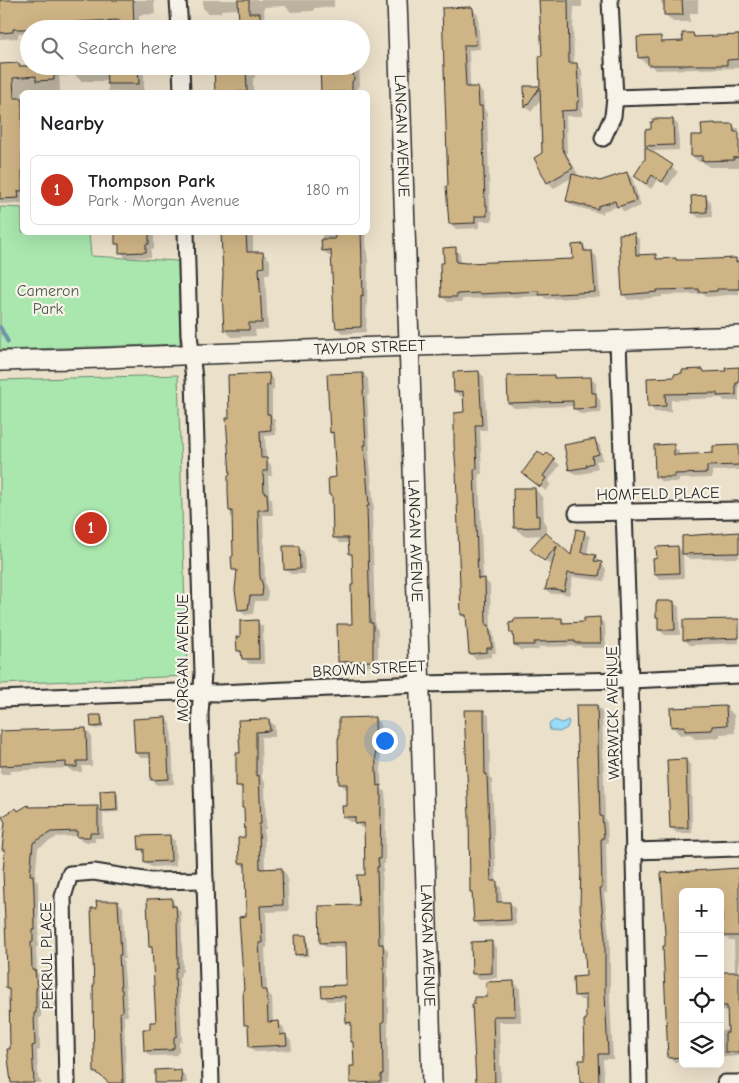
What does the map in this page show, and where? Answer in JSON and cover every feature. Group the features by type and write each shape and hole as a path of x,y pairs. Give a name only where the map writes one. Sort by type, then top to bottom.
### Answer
{"street":[{"path":"178,0 179,20"},
{"name":"LANGAN AVENUE","path":"397,0 410,346 432,1083"},
{"path":"603,138 613,116 615,98 610,0"},
{"path":"181,75 182,90"},
{"path":"615,98 739,94"},
{"name":"MORGAN AVENUE","path":"186,235 189,334 194,379 203,664 200,714 211,1083"},
{"name":"TAYLOR STREET","path":"0,361 410,346 618,342 739,336"},
{"name":"WARWICK AVENUE","path":"618,342 630,680 640,1083"},
{"name":"HOMFELD PLACE","path":"578,513 739,510"},
{"name":"BROWN STREET","path":"0,699 739,675"},
{"path":"633,851 739,848"},
{"name":"PEKRUL PLACE","path":"67,1083 63,897 70,874 94,872 150,881 205,880"},
{"path":"726,1083 739,1083"}],"green space":[{"name":"Cameron Park","path":"0,207 20,208 20,235 89,235 91,256 178,261 180,344 0,350"},
{"path":"178,375 187,676 0,684 0,380"}],"water":[{"path":"555,720 562,723 568,720 567,728 559,732 550,730 549,724"}],"building":[{"path":"0,0 133,0 134,20 20,20 20,29 13,29 13,32 0,33"},
{"path":"238,0 249,0 249,13 260,13 260,20 239,20"},
{"path":"539,0 568,0 569,63 577,63 579,101 577,102 577,110 561,111 562,148 573,168 547,183 534,158 542,153 540,87 525,108 524,86 540,86 539,56 542,56"},
{"path":"664,0 682,0 683,15 664,15"},
{"path":"442,8 473,8 476,45 464,45 466,87 478,87 479,106 482,106 487,216 475,216 475,223 449,224 446,186 448,186"},
{"path":"682,33 693,33 694,37 739,35 739,59 727,60 727,65 648,65 648,57 638,58 637,37 661,36 661,42 683,41"},
{"path":"19,63 20,75 54,75 54,80 36,81 36,76 13,78 14,98 20,98 19,198 0,199 0,64"},
{"path":"106,75 138,75 139,84 107,84"},
{"path":"214,75 246,75 247,90 215,90"},
{"path":"320,75 353,75 352,90 321,90"},
{"path":"653,119 673,119 674,145 645,146 645,130 651,129"},
{"path":"701,124 733,124 734,132 739,132 739,157 733,158 734,160 701,161 703,156 691,156 691,135 702,135"},
{"path":"645,147 673,165 662,182 652,175 646,184 634,176 645,159"},
{"path":"627,172 636,201 617,207 615,201 598,206 598,209 566,201 572,174 600,181"},
{"path":"706,195 707,212 692,213 691,196"},
{"path":"635,233 636,255 656,254 656,259 676,258 676,260 736,258 736,262 739,261 739,289 717,289 717,291 699,292 699,289 657,290 657,292 622,295 619,234"},
{"path":"115,235 149,235 149,244 146,244 146,252 119,253 119,244 115,244"},
{"path":"221,235 246,235 247,252 263,252 264,267 259,268 262,323 249,323 249,330 224,330"},
{"path":"334,235 361,235 363,296 361,295 361,327 336,328 334,321 331,250 322,251 321,239 335,239"},
{"path":"583,244 584,251 592,251 595,292 539,295 539,291 457,294 457,297 441,297 440,263 444,263 443,248 456,247 456,262 466,263 573,259 572,245"},
{"path":"739,367 739,383 736,383 736,395 717,396 717,393 665,394 666,406 648,407 647,378 674,377 674,374 682,373 682,370 726,371 725,368"},
{"path":"479,371 482,425 475,425 477,469 474,469 478,579 485,578 486,625 489,625 492,648 487,648 487,652 469,654 466,615 461,615 454,445 454,413 464,412 463,391 454,392 453,372"},
{"path":"269,373 270,385 267,385 267,414 270,414 271,430 260,431 261,458 267,458 267,471 263,471 264,493 267,493 268,510 258,510 262,596 250,596 248,609 238,610 235,590 237,570 232,570 232,511 229,511 228,492 228,475 230,475 226,418 229,418 228,375"},
{"path":"363,373 366,445 364,445 369,506 367,506 370,623 373,623 373,661 338,662 337,624 352,624 352,554 349,554 348,538 333,538 332,495 329,495 328,478 336,477 333,432 330,433 327,374"},
{"path":"554,375 554,378 591,377 592,393 596,393 596,408 573,409 573,401 508,403 507,376"},
{"path":"595,439 599,454 592,456 593,463 586,465 587,467 569,470 564,445"},
{"path":"674,444 674,455 713,453 713,446 739,445 739,465 707,466 707,473 675,474 675,477 655,477 654,445"},
{"path":"538,451 544,456 547,453 555,459 543,476 546,478 540,487 522,473"},
{"path":"513,488 535,488 536,516 539,515 539,527 514,528"},
{"path":"576,529 585,531 581,552 596,555 594,561 602,562 599,576 568,573 564,591 545,590 557,546 544,561 530,549 545,532 571,555"},
{"path":"739,532 739,553 682,554 682,536"},
{"path":"283,546 299,546 300,569 284,570"},
{"path":"678,546 679,573 654,574 653,559 657,558 656,547"},
{"path":"657,601 674,601 675,630 658,630 658,617 656,617"},
{"path":"600,617 601,643 575,643 575,641 534,642 534,645 514,645 513,633 510,633 509,623 514,622 514,619 562,618 562,623 584,622 584,618"},
{"path":"739,619 739,638 683,640 683,620"},
{"path":"258,620 259,659 242,659 241,651 237,651 236,637 240,637 240,621"},
{"path":"576,705 597,705 600,816 602,816 604,838 601,838 602,888 600,888 605,938 608,1054 598,1054 599,1083 580,1083 579,1060 585,1060 584,1020 586,1020 586,995 574,996 573,977 586,976 580,907 581,863"},
{"path":"726,706 727,725 712,726 712,730 685,731 685,726 671,727 670,708"},
{"path":"464,710 484,710 485,774 487,774 491,881 497,881 497,902 510,902 511,920 474,922 472,892 470,892 469,816"},
{"path":"90,715 101,715 102,726 91,727"},
{"path":"166,717 169,779 151,780 150,753 135,753 133,719"},
{"path":"375,717 377,786 381,785 380,859 378,859 379,867 377,867 379,944 383,944 384,962 383,1074 381,1074 381,1082 350,1083 350,1066 354,1066 353,1042 351,1042 351,1022 346,1023 345,996 322,997 321,986 346,985 345,942 320,943 319,906 359,905 357,875 365,875 364,823 355,824 355,817 343,817 342,806 347,806 347,784 339,784 339,718"},
{"path":"269,719 270,731 256,732 256,776 259,775 261,824 259,824 260,869 282,868 283,905 260,906 262,943 259,943 262,990 267,990 268,1022 279,1021 280,1035 286,1034 287,1045 249,1047 248,1025 244,1025 244,990 239,917 246,916 245,863 239,863 238,838 245,837 242,786 236,786 236,753 240,753 238,720"},
{"path":"86,728 87,761 77,761 77,767 66,767 66,762 0,766 0,731"},
{"path":"686,759 688,828 670,828 667,760"},
{"path":"116,790 117,810 101,811 100,791"},
{"path":"28,805 29,807 98,806 98,833 90,833 90,837 77,837 77,831 51,832 33,843 30,875 33,875 35,930 33,930 33,942 31,942 32,970 35,970 37,989 36,1013 34,1013 35,1045 32,1046 34,1083 11,1083 7,1049 10,1049 9,989 6,989 3,872 5,850 2,850 5,822 2,817 16,808 18,811"},
{"path":"170,835 171,861 144,862 144,849 139,850 138,836"},
{"path":"739,868 739,936 724,936 724,888 679,888 679,1057 668,1058 663,946 665,946 665,933 661,873"},
{"path":"172,898 172,906 176,906 177,920 178,967 175,972 177,1036 174,1037 174,1048 172,1050 144,1051 143,1029 150,1029 150,1022 156,1022 152,947 149,947 147,899"},
{"path":"96,901 118,901 123,1011 120,1012 123,1083 109,1083 97,1073 94,1073 94,986 91,908 97,908"},
{"path":"294,935 306,935 307,954 295,955"},
{"path":"492,941 492,973 472,974 471,942"},
{"path":"724,972 739,972 739,1052 725,1052 725,1033 728,1033 727,1006 724,1006"},
{"path":"514,981 515,1016 493,1016 495,1083 476,1083 472,1004 474,1004 474,997 487,997 486,982"},
{"path":"173,1069 173,1071 181,1070 182,1083 155,1083 155,1070"}],"waterway":[{"path":"0,327 8,342"}],"place":[{"name":"Thompson Park","path":"91,528"}]}
